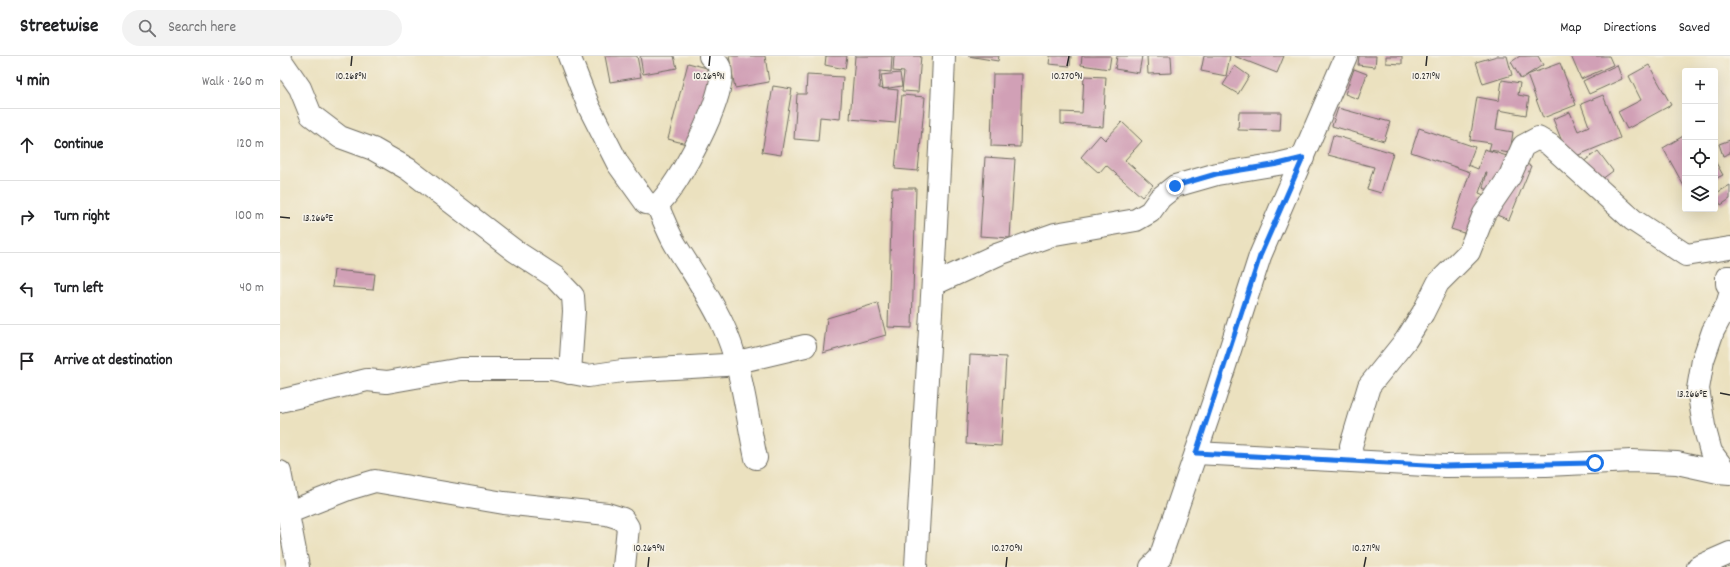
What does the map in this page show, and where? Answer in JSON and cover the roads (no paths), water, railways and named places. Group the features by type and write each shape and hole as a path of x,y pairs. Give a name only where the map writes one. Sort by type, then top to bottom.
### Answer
{"street":[{"path":"569,56 589,107 618,164 646,203 657,205 665,199 686,165 711,114 720,87 720,68 710,56"},
{"path":"916,567 923,434 934,284 944,56"},
{"path":"1151,567 1160,558 1260,256 1346,56"},
{"path":"280,59 300,88 311,115 340,136 374,149 408,169 515,251 555,276 573,296 574,311 570,373"},
{"path":"1352,460 1351,446 1369,386 1406,340 1423,313 1438,283 1469,252 1484,214 1501,186 1510,176 1523,146 1538,138 1550,145 1633,220 1686,255 1730,248"},
{"path":"934,284 999,254 1055,234 1136,220 1150,212 1160,198 1175,186 1216,174 1278,164 1303,158"},
{"path":"657,205 674,242 699,281 722,323 736,361 743,386 756,458"},
{"path":"1730,277 1728,278 1727,284 1730,288"},
{"path":"1728,473 1711,452 1704,426 1698,389 1703,360 1713,331 1727,306 1730,295"},
{"path":"280,401 367,380 388,382 461,369 551,369 588,376 622,371 725,365 736,361 805,346"},
{"path":"1196,453 1445,466 1546,465 1632,461 1677,463 1728,473"},
{"path":"280,472 298,567"},
{"path":"287,513 348,489 375,481 504,503 607,514 623,519 628,527 624,567"},
{"path":"1698,567 1730,553"}]}
